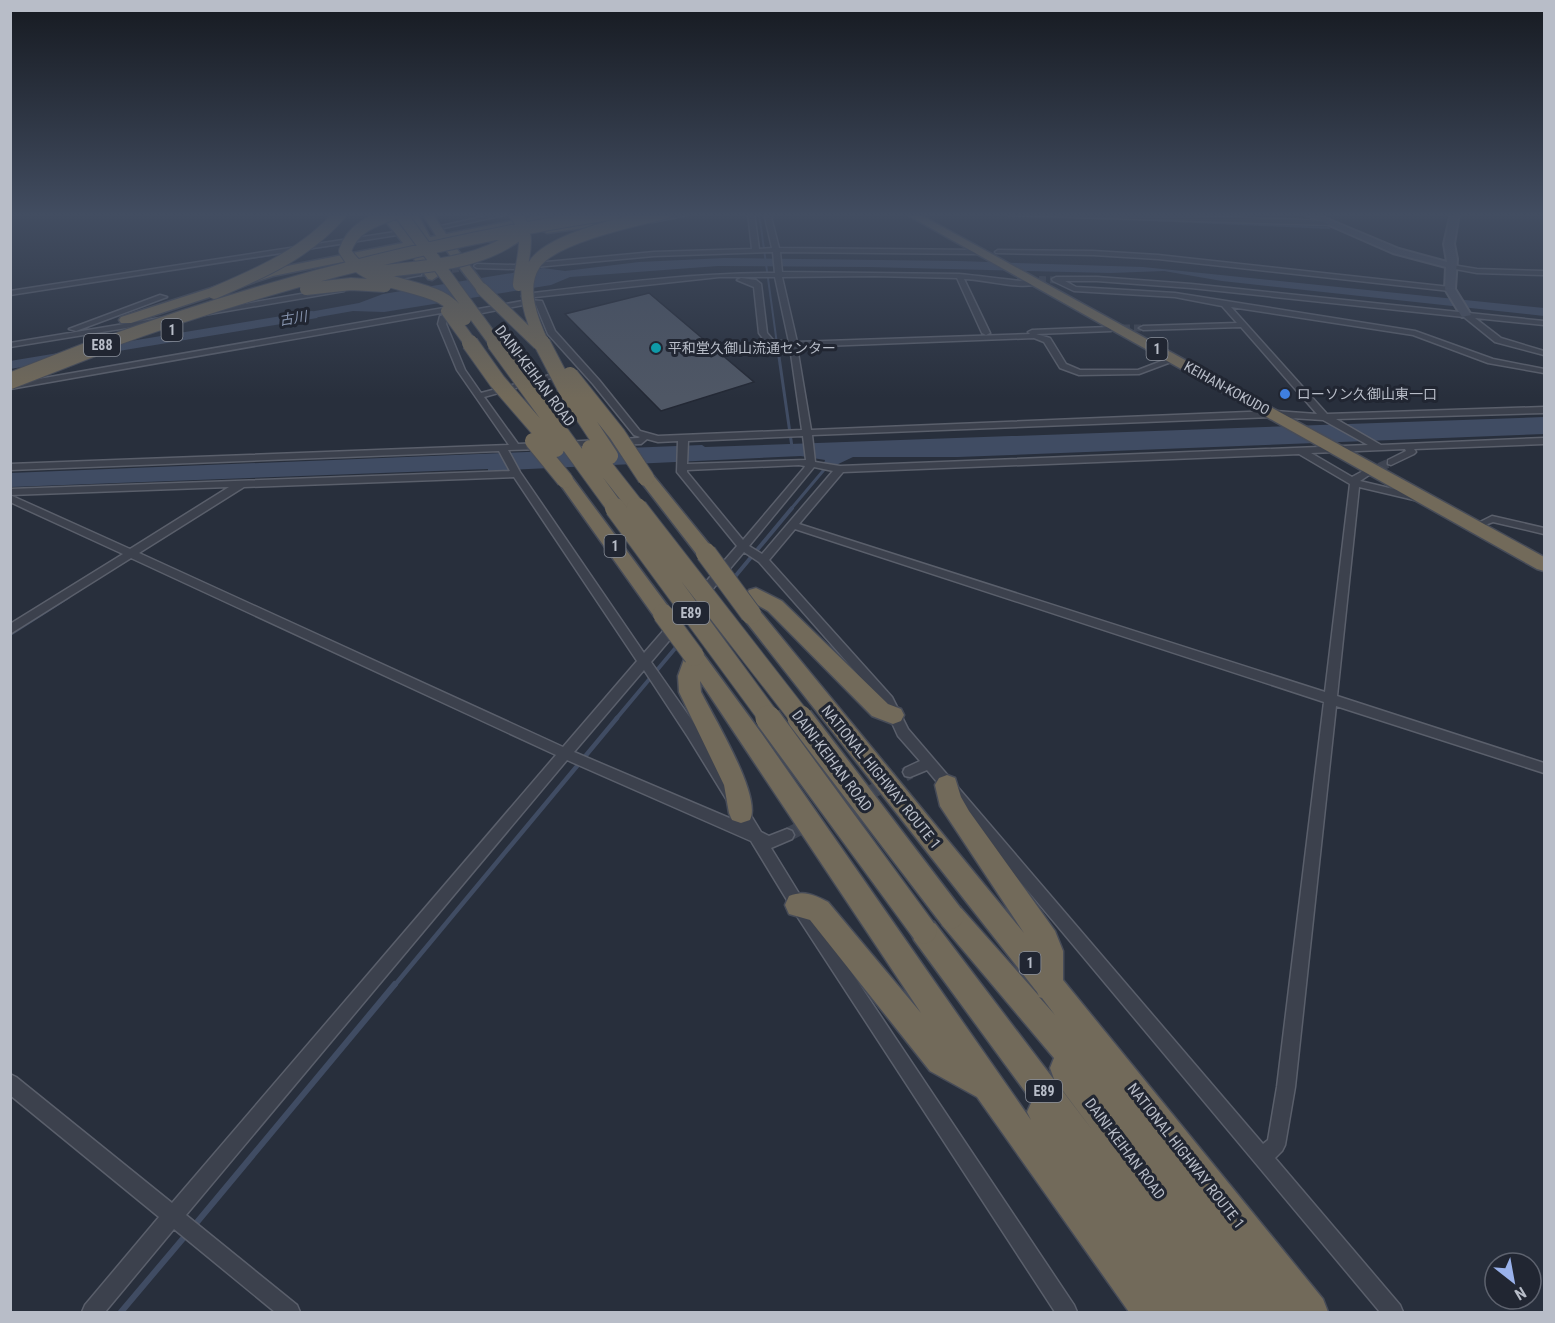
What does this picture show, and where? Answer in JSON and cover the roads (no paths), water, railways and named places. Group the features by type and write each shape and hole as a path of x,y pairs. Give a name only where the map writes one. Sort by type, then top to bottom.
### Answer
{"highway":[{"path":"203,297 253,275"},
{"path":"16,372 259,275"},
{"name":"1","path":"39,347 249,279 272,275"},
{"name":"E88","path":"16,372 130,329 219,299 302,275"},
{"name":"E88","path":"10,381 124,336 223,302 319,275"},
{"name":"1","path":"10,393 142,341 338,275"},
{"path":"10,387 163,328 258,296 303,284 363,275"},
{"path":"377,275 424,290 452,304 469,323 556,449"},
{"name":"1","path":"426,275 488,386 565,480 694,656 754,740 989,1089 1150,1312"},
{"name":"DAINI-KEIHAN ROAD","path":"445,275 583,462 700,627 924,931 1174,1240 1249,1312"},
{"path":"448,275 451,303 459,333"},
{"name":"DAINI-KEIHAN ROAD","path":"459,275 951,916 1174,1240 1209,1312"},
{"name":"NATIONAL HIGHWAY ROUTE 1","path":"475,275 482,289 572,378 617,434 646,478 754,605 1049,987 1139,1095 1310,1312"},
{"path":"519,275 520,306 528,334 550,375 722,616"},
{"path":"530,275 529,306 540,340 589,428"},
{"name":"KEIHAN-KOKUDO","path":"1022,275 1175,359 1289,418"},
{"name":"KEIHAN-KOKUDO","path":"1025,275 1030,279 1073,292 1289,418 1545,555"},
{"path":"163,328 255,301 318,287 366,285 405,290 427,298 451,315 497,381 556,449 700,627"},
{"name":"KEIHAN-KOKUDO","path":"1343,448 1430,501 1545,566"},
{"path":"754,605 775,606 880,710 893,715"},
{"path":"694,656 689,676 690,692 736,785 741,813"},
{"path":"947,785 949,799 960,818 1045,940 1049,951 1049,987"},
{"path":"798,905 808,905 819,912 941,1060 989,1089"},
{"path":"951,916 1194,1198 1283,1312"},
{"path":"924,931 1133,1249 1180,1312"}],"street":[{"path":"10,294 140,275"},
{"path":"10,345 39,347 426,275"},
{"path":"10,387 425,314 696,276 748,275"},
{"path":"778,275 813,462"},
{"path":"845,275 980,276 1030,279"},
{"path":"1324,275 1451,290"},
{"path":"1450,275 1451,290 1466,314 1499,352 1545,353"},
{"path":"959,276 986,333"},
{"path":"980,276 1024,284 1030,279"},
{"path":"1545,323 1191,286 1056,279 1073,292 1153,292 1415,333 1499,352 1545,371"},
{"path":"425,314 443,318 561,295 628,287 747,280 758,286 763,333 766,339 782,345 792,342 1108,328"},
{"path":"1059,280 1102,280"},
{"path":"39,347 163,297"},
{"path":"537,300 551,333 637,434 682,442 1545,410"},
{"path":"1224,304 1327,418 1378,447"},
{"path":"443,318 442,324 461,370 515,447"},
{"path":"1143,328 1242,325"},
{"path":"792,342 1034,336 1050,343 1063,366 1073,372 1087,374 1139,372 1175,359"},
{"path":"479,396 583,368"},
{"path":"10,467 504,449 641,441 644,436"},
{"path":"682,466 813,462 837,469 1545,441"},
{"path":"682,442 682,472 745,549 762,559 888,700 893,715 903,732 1394,1312"},
{"path":"1391,462 1411,452 1407,446"},
{"path":"504,449 515,473 693,733 798,905 1067,1312"},
{"path":"1301,451 1406,497 1430,501"},
{"path":"92,1312 175,1218 465,869 570,755 645,663 745,549 813,462"},
{"path":"762,559 837,469"},
{"path":"10,492 515,473"},
{"path":"1262,1158 1276,1145 1286,1087 1330,699 1361,478"},
{"path":"10,630 242,483"},
{"path":"10,498 588,764 769,842 782,838 770,848 770,860"},
{"path":"1485,522 1492,519 1545,531"},
{"path":"792,525 1545,768"},
{"path":"910,772 929,763"},
{"path":"10,1083 290,1312"}],"water":[{"path":"502,275 600,275 570,277 551,285 384,312 353,311 285,323 282,317 359,303 383,294"},
{"path":"1186,275 1219,275 1544,308 1544,316 1222,281"},
{"path":"1544,417 1544,434 958,457 853,457 834,466 824,463 825,460 801,456 488,471 488,469 11,487 10,473 702,445 705,447"}],"waterway":[{"path":"768,275 777,344"},
{"name":"古川","path":"10,365 312,315"},
{"path":"777,343 792,447"},
{"path":"791,509 828,465"},
{"path":"733,579 792,508"},
{"path":"10,634 68,597"},
{"path":"616,719 678,645"},
{"path":"394,986 617,718"},
{"path":"193,1227 395,984"},
{"path":"121,1312 186,1235"}],"tunnel":[{"path":"1017,279 1060,280"},
{"path":"1112,328 1143,328"},
{"path":"1367,473 1391,462"},
{"path":"787,835 910,772"}],"place":[{"name":"平和堂久御山流通センター","path":"656,348"},
{"name":"ローソン久御山東一口","path":"1285,394"}]}
